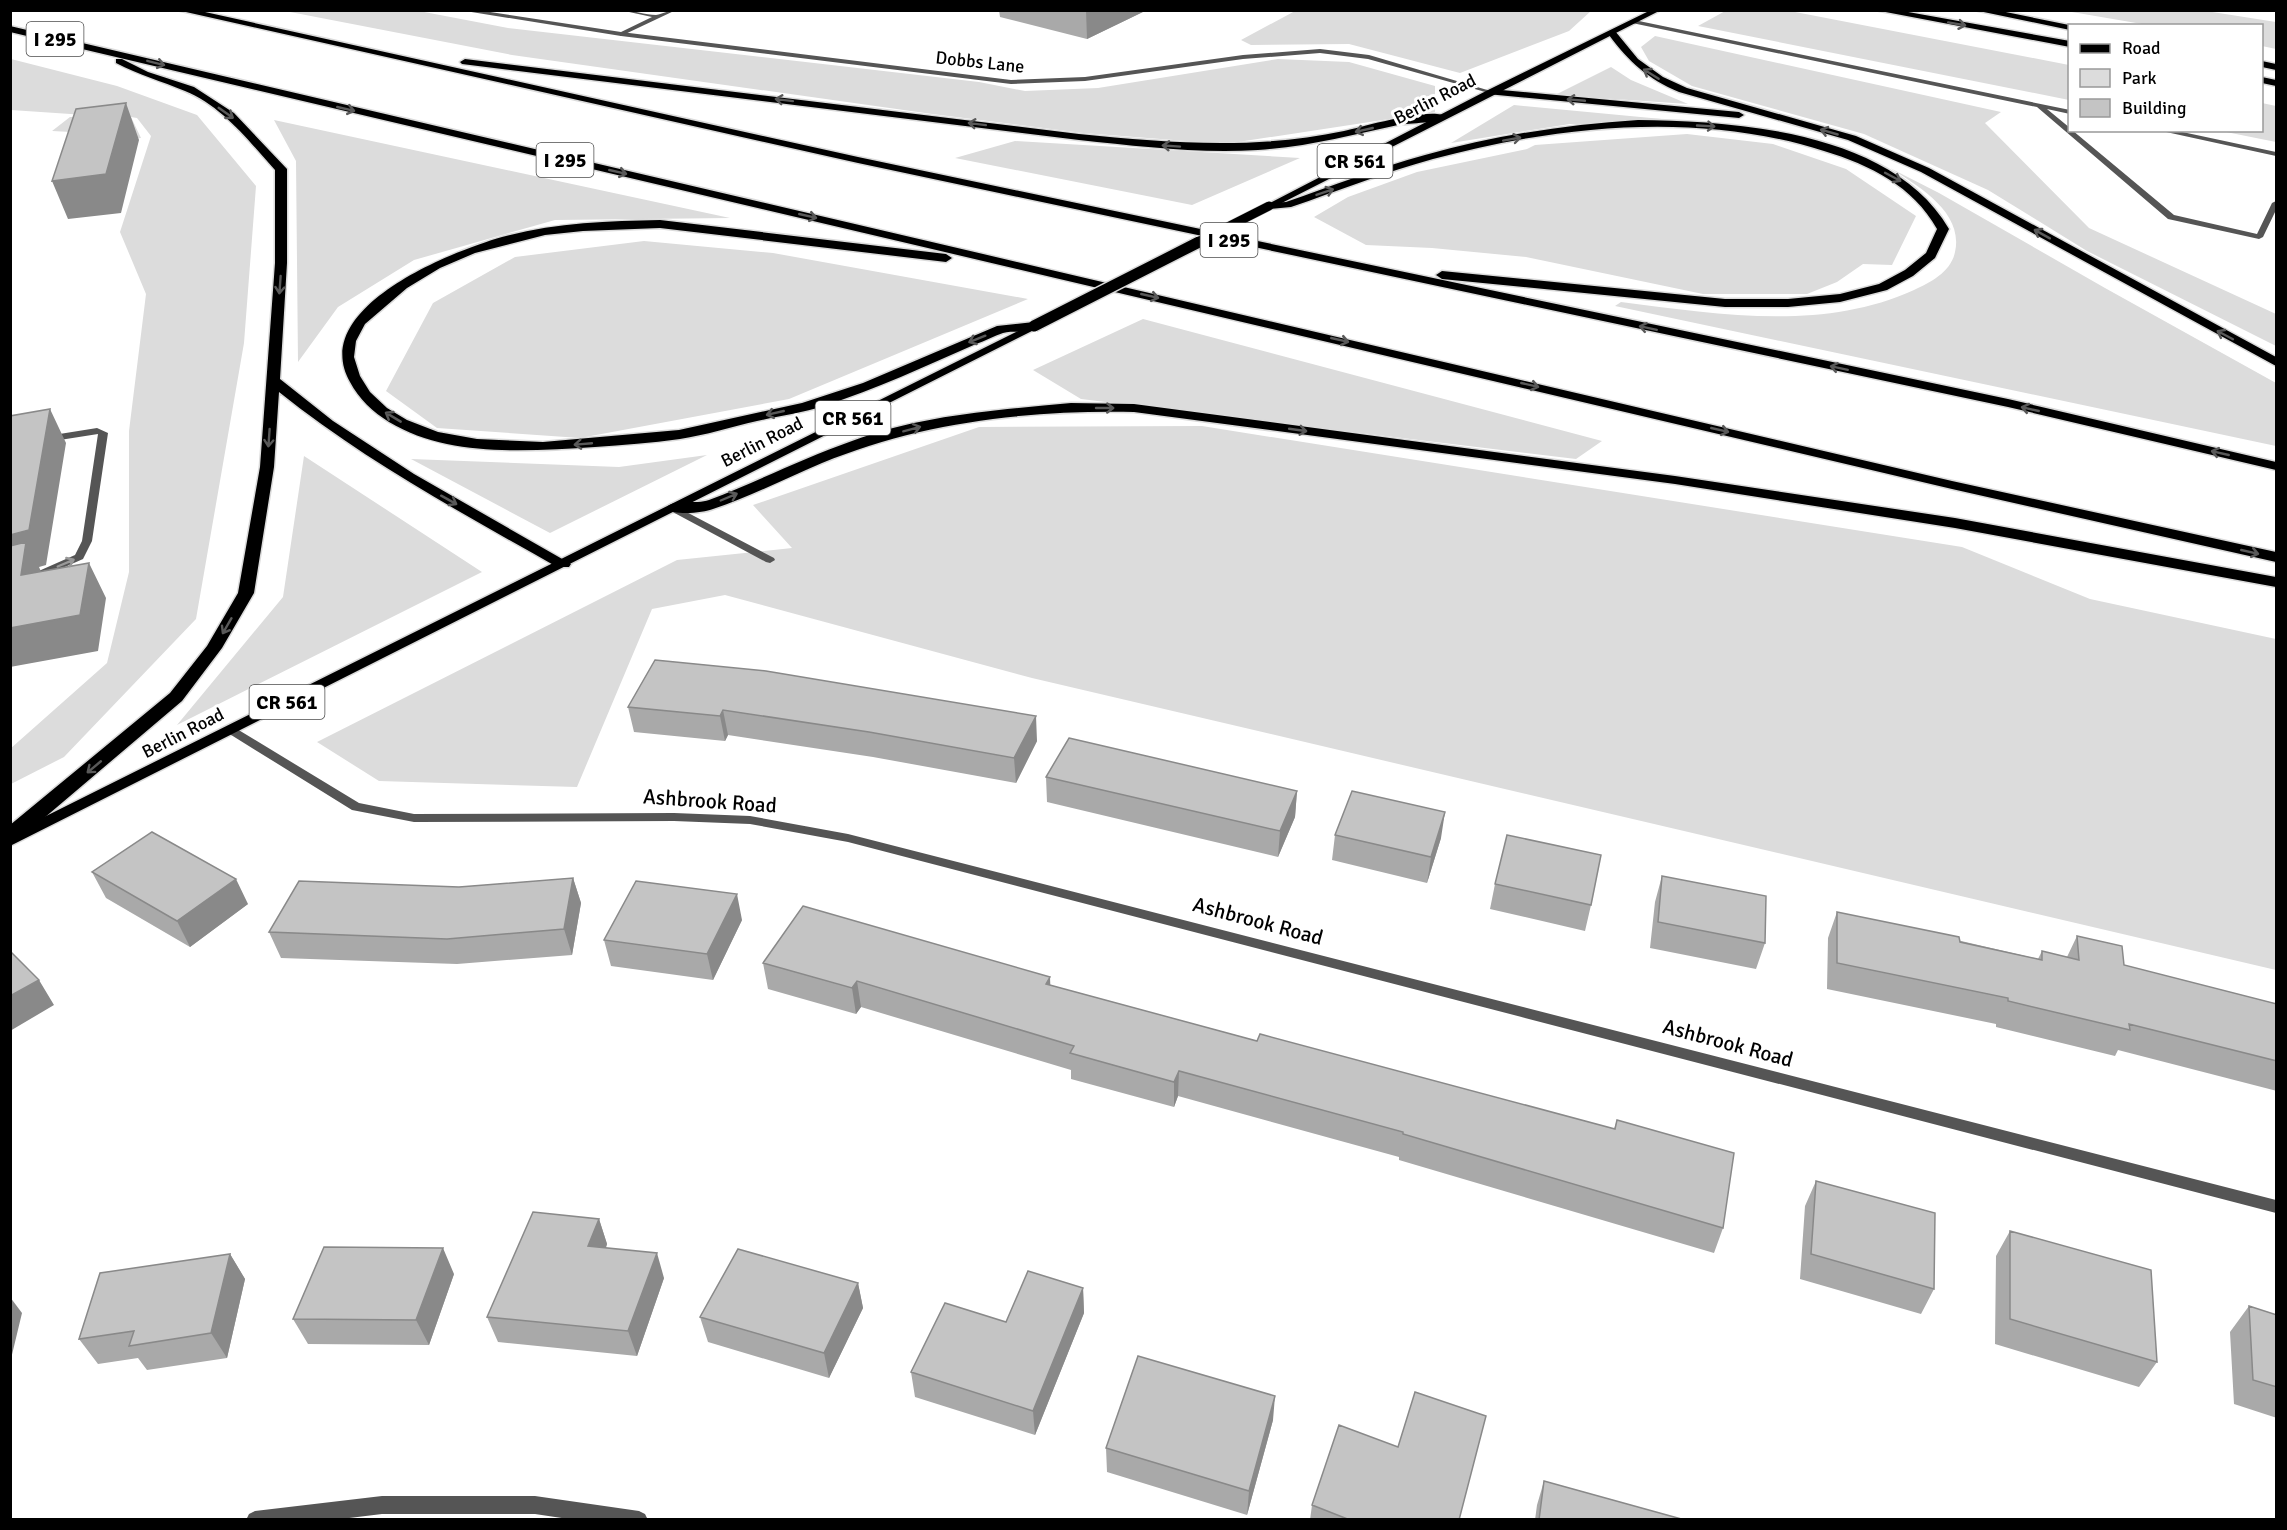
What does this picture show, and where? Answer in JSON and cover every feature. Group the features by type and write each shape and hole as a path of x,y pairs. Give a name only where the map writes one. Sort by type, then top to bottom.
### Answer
{"highway":[{"name":"I 295","path":"181,10 869,163 2008,404 2277,466"},
{"path":"1879,10 2068,44"},
{"path":"1978,10 2068,27"},
{"name":"I 295","path":"10,29 1941,482 2277,557"},
{"path":"1612,33 1633,62 1661,81 1683,90 1852,138 1925,170 2277,362"},
{"path":"10,836 176,698 214,648 246,593 267,467 281,263 281,169 230,115 190,89 144,74 99,49"},
{"path":"367,51 1079,137 1174,146 1208,148 1282,144 1329,138 1422,117 1442,117"},
{"path":"1491,92 1785,119"},
{"path":"1269,206 1287,205 1430,157 1508,139 1586,128 1644,124 1703,126 1748,129 1792,137 1863,160 1910,186 1934,210 1943,229 1931,255 1909,273 1882,287 1840,298 1788,303 1725,303 1347,265"},
{"path":"1032,268 660,224 615,224 555,230 513,237 473,249 431,268 391,292 356,326 345,352 352,378 374,405 410,427 459,441 504,447 542,447 671,436 820,402 1002,329 1034,326"},
{"path":"273,380 328,424 409,477 563,564"},
{"path":"673,508 708,506 858,443 932,424 1007,413 1071,407 1134,408 1675,480 1885,512 2277,582"}],"main road":[{"name":"Berlin Road","path":"10,841 1034,326 1491,92 1658,10"}],"street":[{"name":"Dobbs Lane","path":"462,10 621,34 1011,82 1086,80 1293,52 1344,53 1369,57 1491,92"},
{"path":"623,10 658,17"},
{"path":"621,34 674,10"},
{"path":"1634,22 2068,112"},
{"path":"2039,106 2068,130"},
{"path":"2070,132 2171,217 2259,237 2277,203"},
{"path":"2170,132 2277,154"},
{"path":"10,581 45,572 79,557 87,541 103,434 97,431 32,442"},
{"path":"673,508 770,560"},
{"name":"Ashbrook Road","path":"232,730 356,807 414,818 674,817 750,820 848,838 2277,1207"},
{"path":"255,1520 382,1505 535,1505 639,1520"}],"green space":[{"path":"1727,10 1790,11 2068,65 2068,100 1698,26"},
{"path":"285,11 419,11 508,28 979,82 1025,91 1098,88 1278,59 1349,62 1435,86 1435,112 1225,144 1083,133 512,55"},
{"path":"1295,11 1591,11 1569,31 1460,73 1349,44 1251,45 1241,40"},
{"path":"2066,11 2206,11 2276,22 2276,49 2263,46 2263,24 2142,24"},
{"path":"1655,36 2001,112 1985,123 2089,228 2276,314 2276,346 2087,251 1988,190 1864,134 1692,86 1649,61 1641,47"},
{"path":"11,59 117,86 197,115 256,186 244,343 196,619 64,757 11,784 10,749 107,663 129,572 129,431 146,294 120,232 151,136 137,118 131,117 141,138 90,143 90,133 52,131 70,117 130,118 11,110"},
{"path":"1611,67 1631,80 1688,104 1555,95"},
{"path":"2263,103 2276,106 2276,142 2226,132 2263,132"},
{"path":"1514,105 1704,123 1570,124 1451,143"},
{"path":"274,120 730,218 555,220 414,260 338,307 298,362 296,161"},
{"path":"1687,134 1773,144 1846,169 1916,216 1892,265 1863,264 1837,282 1807,294 1703,294 1526,257 1432,248 1366,245 1314,217 1348,197 1417,172 1527,149 1535,145"},
{"path":"1015,141 1300,158 1192,205 955,158"},
{"path":"1890,168 1939,193 2276,383 2276,446 1615,306 1621,302 1732,315 1806,315 1843,311 1879,303 1920,287 1945,271 1953,259 1956,238 1953,225 1946,213 1925,192"},
{"path":"644,241 773,253 1028,299 789,399 580,438 437,428 386,391 433,303 515,257"},
{"path":"1143,319 1602,441 1576,459 1081,399 1033,370"},
{"path":"1202,426 1962,547 2090,599 2276,639 2276,970 1032,678 725,595 652,609 577,787 379,781 317,742 677,560 792,548 753,505 979,427"},
{"path":"707,455 550,533 411,459 619,467"},
{"path":"304,456 482,572 177,725 283,597"}],"building":[{"path":"126,103 106,174 52,181 76,109"},
{"path":"50,409 29,530 10,535 10,416"},
{"path":"26,542 21,575 89,563 80,615 10,628 10,546"},
{"path":"655,660 766,671 1036,716 1014,758 869,732 723,710 720,716 628,707"},
{"path":"1069,738 1297,791 1280,831 1046,777"},
{"path":"1352,791 1445,812 1431,857 1335,835"},
{"path":"152,832 236,879 177,921 92,872"},
{"path":"1507,835 1601,855 1591,905 1495,884"},
{"path":"1662,876 1766,896 1765,943 1658,922"},
{"path":"573,878 564,929 447,939 269,932 299,881 459,887"},
{"path":"636,881 737,894 707,954 604,940"},
{"path":"803,906 1050,977 1046,984 1257,1041 1260,1034 1615,1129 1617,1120 1734,1153 1723,1228 1403,1134 1403,1132 1179,1071 1174,1082 1070,1053 1074,1046 857,981 852,988 763,963"},
{"path":"1837,912 1959,937 1960,942 2042,960 2042,951 2079,960 2077,936 2122,946 2124,965 2277,1004 2277,1061 2129,1024 2130,1030 2008,1001 2008,998 1837,963"},
{"path":"10,951 39,980 10,996"},
{"path":"1816,1181 1935,1213 1934,1289 1811,1254"},
{"path":"533,1212 599,1219 588,1246 657,1253 628,1331 487,1317"},
{"path":"2010,1231 2151,1270 2157,1362 2010,1319"},
{"path":"324,1247 443,1248 416,1320 293,1319"},
{"path":"738,1249 858,1283 824,1353 700,1317"},
{"path":"230,1254 211,1333 129,1346 134,1331 79,1339 100,1273"},
{"path":"1028,1271 1083,1288 1033,1411 911,1372 945,1303 1006,1322"},
{"path":"2249,1306 2277,1315 2277,1387 2253,1380"},
{"path":"1138,1356 1275,1396 1249,1491 1106,1448"},
{"path":"1415,1392 1486,1416 1459,1520 1350,1520 1312,1505 1339,1425 1398,1447"},
{"path":"1544,1481 1685,1520 1539,1520"}]}
